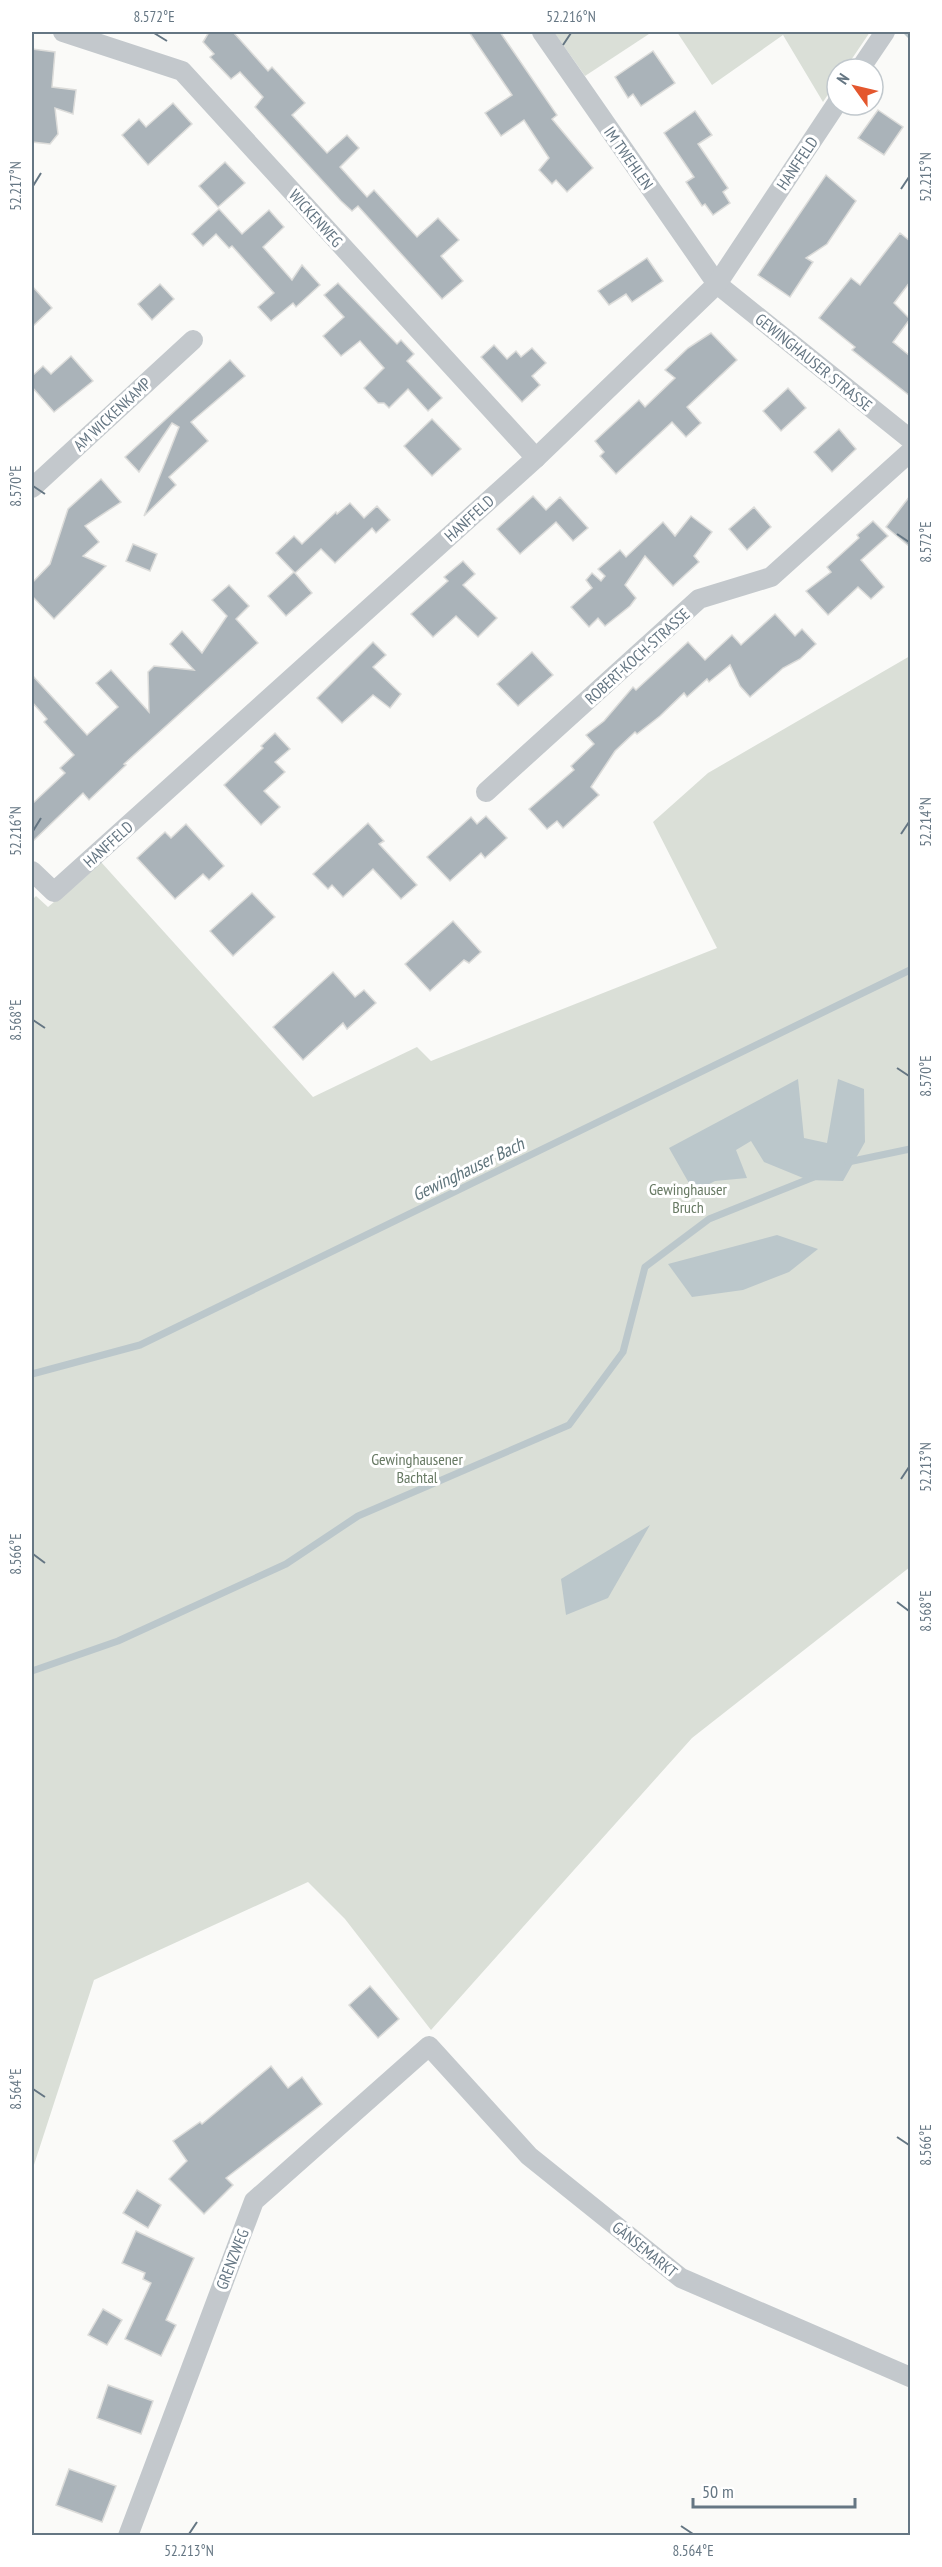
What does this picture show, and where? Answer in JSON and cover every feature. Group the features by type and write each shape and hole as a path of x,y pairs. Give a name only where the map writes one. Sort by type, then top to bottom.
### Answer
{"street":[{"name":"WICKENWEG","path":"63,32 182,71 536,458"},
{"name":"IM TWEHLEN","path":"542,32 717,284"},
{"path":"868,57 885,32"},
{"name":"HANFFELD","path":"32,871 54,892 536,458 717,284 828,117"},
{"name":"GEWINGHAUSER STRASSE","path":"717,284 910,439"},
{"name":"AM WICKENKAMP","path":"32,488 193,340"},
{"name":"ROBERT-KOCH-STRASSE","path":"486,792 699,599 771,578 910,452"},
{"name":"GÄNSEMARKT","path":"429,2046 529,2156 681,2278 910,2377"},
{"name":"GRENZWEG","path":"128,2535 254,2201 429,2046"}],"green space":[{"path":"554,32 652,32 585,76"},
{"path":"677,32 870,32 853,57 825,57 825,99 823,102 783,35 712,85"},
{"name":"Gewinghausener Bachtal","path":"910,656 910,1567 692,1738 431,2030 345,1919 308,1882 94,1980 32,2171 32,900 36,896 48,907 101,862 313,1097 417,1047 431,1061 717,948 653,822 708,773"}],"shaded area":[{"path":"798,1079 804,1138 827,1143 838,1079 864,1089 865,1142 843,1181 808,1180 764,1162 751,1141 736,1150 747,1178 715,1181 694,1192 669,1148"},
{"path":"777,1235 818,1249 789,1272 743,1290 692,1297 668,1264"},
{"path":"650,1525 608,1598 566,1615 561,1579"}],"building":[{"path":"209,32 233,32 268,71 272,67 305,103 292,115 327,153 347,135 359,148 340,167 367,197 374,190 417,237 438,218 459,240 441,256 463,281 442,299 358,206 352,211 341,201 255,107 263,97 240,72 231,79 210,57 214,54 203,42"},
{"path":"469,32 500,32 557,115 552,119 593,168 567,192 556,180 552,184 539,170 549,158 524,120 501,136 485,113 512,95"},
{"path":"32,49 55,52 52,87 76,90 73,114 55,108 58,134 50,144 32,142"},
{"path":"653,51 675,83 641,106 633,94 628,98 615,77"},
{"path":"173,103 192,124 148,165 122,135 139,119 146,127"},
{"path":"695,111 712,135 698,144 728,188 723,192 730,203 713,215 705,204 702,206 686,182 694,177 664,133"},
{"path":"885,115 903,127 884,155 858,138 873,117 885,117"},
{"path":"225,162 245,183 218,207 199,186"},
{"path":"826,175 856,201 827,244 806,258 813,262 790,297 758,275"},
{"path":"219,209 242,234 269,210 284,227 263,247 292,280 302,265 320,285 296,307 293,303 271,321 258,307 274,293 232,246 229,248 216,234 203,246 192,234"},
{"path":"900,233 910,241 910,282 894,303 910,319 893,342 910,356 910,396 852,350 855,347 819,318 851,278 860,285"},
{"path":"647,258 663,281 632,302 626,294 609,305 598,291"},
{"path":"338,283 397,344 401,340 414,354 407,361 442,398 428,411 408,389 389,408 384,403 378,403 364,388 384,368 360,341 341,356 323,336 344,317 324,295"},
{"path":"160,284 174,299 152,320 138,304"},
{"path":"32,286 52,308 32,327"},
{"path":"711,333 737,360 687,407 701,423 686,437 672,422 616,474 600,456 604,452 595,441 639,400 645,407 675,378 665,370 688,348"},
{"path":"494,345 507,359 516,351 521,357 532,348 546,363 532,376 540,385 522,402 481,357"},
{"path":"71,356 93,381 54,412 32,387 32,376 43,366 51,374"},
{"path":"230,360 245,376 191,422 208,441 169,477 176,485 144,516 179,427 172,423 139,472 125,457"},
{"path":"788,388 806,408 781,431 763,411"},
{"path":"432,419 461,449 432,476 404,446"},
{"path":"839,429 856,449 832,472 814,452"},
{"path":"101,479 121,502 85,526 99,542 83,556 106,566 54,619 32,596 32,583 50,564 68,509"},
{"path":"533,496 546,510 560,497 588,528 573,541 556,522 520,554 497,529"},
{"path":"910,496 910,547 886,527"},
{"path":"350,503 364,518 377,506 390,520 376,533 372,528 335,563 321,549 295,573 312,593 286,616 268,596 294,572 276,553 294,536 302,544 336,512 337,514"},
{"path":"754,507 771,527 747,550 729,529"},
{"path":"691,516 712,532 694,556 699,562 673,586 645,556 625,585 636,598 630,606 605,626 598,618 589,627 571,607 592,588 586,580 592,573 601,581 605,576 598,569 620,550 626,557 663,522 675,536"},
{"path":"873,521 888,536 861,560 884,587 871,599 858,587 828,615 806,591 831,572 827,567 859,538 857,535"},
{"path":"133,544 157,554 150,571 126,561"},
{"path":"463,561 475,574 463,585 497,618 478,637 456,616 433,637 411,614 448,581 444,577"},
{"path":"229,585 249,606 236,619 258,643 124,764 126,765 89,800 83,793 32,842 32,804 65,773 60,768 74,755 44,722 47,719 32,702 32,675 87,735 118,707 96,683 111,670 149,712 148,672 154,666 194,670 170,644 182,631 202,653 227,616 212,600"},
{"path":"775,614 795,636 802,629 816,644 800,659 783,668 750,697 740,686 730,665 709,682 707,679 687,697 684,693 660,716 637,734 635,732 615,751 591,787 599,795 563,828 557,821 547,829 529,809 574,770 571,766 594,744 586,735 604,721 633,687 636,690 688,642 705,660 732,635 741,645"},
{"path":"373,642 386,655 373,667 401,694 390,708 373,695 342,723 317,698"},
{"path":"532,652 553,675 518,706 497,684"},
{"path":"275,733 290,749 275,762 285,772 264,791 280,807 261,825 224,785 263,748 261,746"},
{"path":"486,816 507,838 485,858 481,853 450,881 427,857 471,817 477,824"},
{"path":"368,823 384,841 379,844 417,885 401,899 373,869 343,897 332,885 328,889 313,874"},
{"path":"186,824 224,866 209,880 203,874 175,899 137,858 165,832 171,838"},
{"path":"252,893 275,917 233,956 210,931"},
{"path":"453,921 481,952 469,963 464,960 430,991 405,964"},
{"path":"333,972 355,997 364,990 376,1003 347,1029 343,1023 303,1060 273,1027"},
{"path":"370,1986 399,2019 378,2038 349,2005"},
{"path":"271,2066 288,2088 302,2077 322,2104 226,2178 233,2185 204,2214 169,2179 187,2161 173,2141 200,2122 202,2124"},
{"path":"137,2190 161,2205 148,2228 123,2213"},
{"path":"136,2231 194,2258 166,2320 176,2325 161,2356 125,2339 151,2283 143,2279 145,2273 122,2263"},
{"path":"103,2309 122,2320 107,2345 88,2335"},
{"path":"108,2385 153,2401 141,2434 97,2418"},
{"path":"69,2469 116,2486 102,2522 56,2505"}],"waterway":[{"path":"907,32 910,35"},
{"name":"Gewinghauser Bach","path":"32,1374 140,1345 910,970"},
{"path":"848,1162 910,1149"},
{"path":"32,1671 118,1641 286,1564 358,1516 569,1425 623,1352 645,1267 709,1219 814,1177"}],"park label":[{"name":"Gewinghauser Bruch","path":"688,1198"}]}
